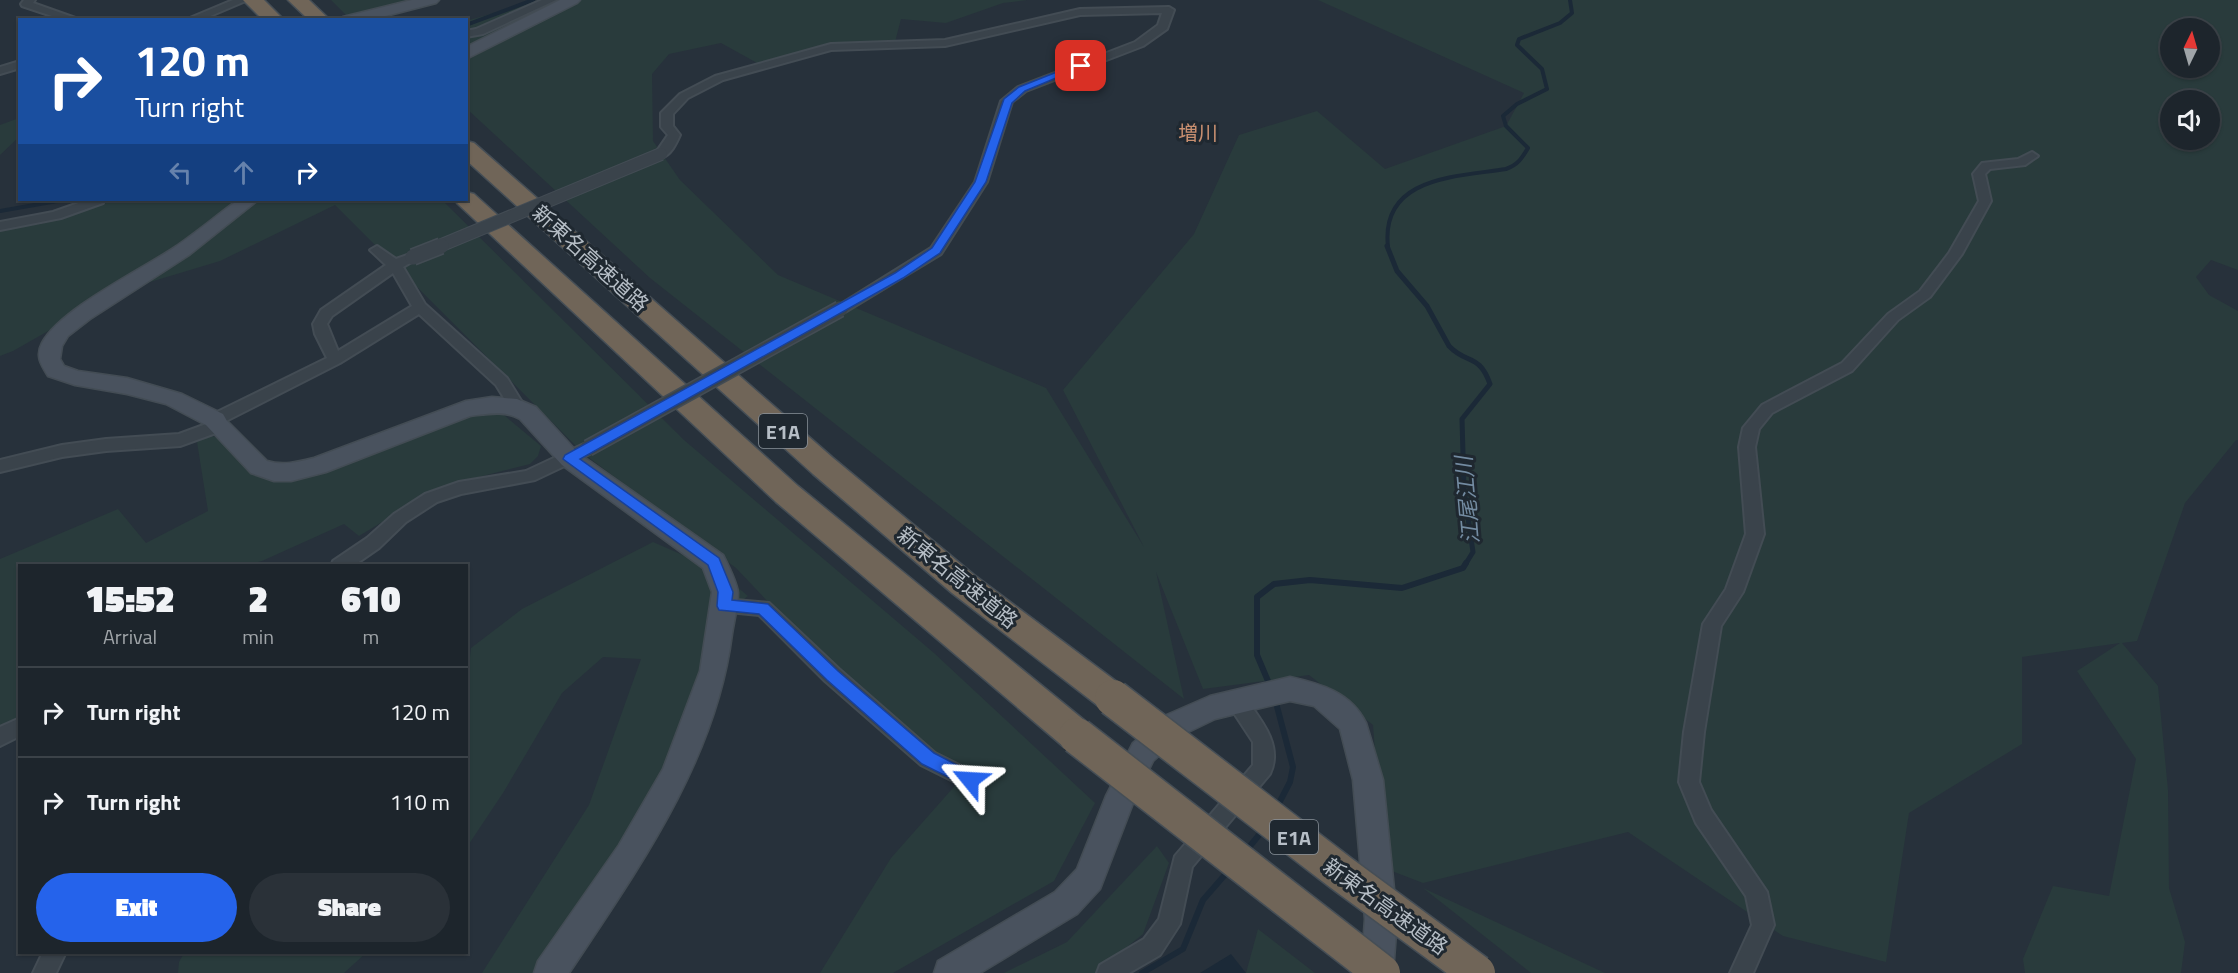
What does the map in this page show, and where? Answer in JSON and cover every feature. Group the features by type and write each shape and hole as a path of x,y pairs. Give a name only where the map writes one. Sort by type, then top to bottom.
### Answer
{"highway":[{"path":"253,0 273,18"},
{"path":"298,0 319,17"},
{"name":"新東名高速道路","path":"468,150 823,466 963,584 1341,873 1477,973"},
{"name":"新東名高速道路","path":"468,201 787,494 1077,736 1382,973"}],"street":[{"path":"30,0 26,4 70,18"},
{"path":"194,18 243,0"},
{"path":"357,18 431,0"},
{"path":"468,34 479,32 551,0"},
{"path":"468,53 572,0"},
{"path":"335,360 322,334 320,324 326,313 395,265 661,154 674,135 667,127 667,113 684,96 719,78 831,47 945,44 1089,11 1169,10 1163,27 1139,44 1022,89 1007,101 981,182 936,251 899,276 579,453 529,476 459,489 431,498 400,518 373,543 342,564"},
{"path":"0,71 18,65"},
{"path":"1741,973 1763,925 1756,892 1702,816 1689,782 1694,732 1713,624 1734,592 1755,534 1747,447 1751,428 1767,409 1847,367 1893,317 1925,294 1955,254 1985,201 1979,174 1986,166 2021,162 2032,156"},
{"path":"0,226 56,215 95,201"},
{"path":"248,201 182,251 83,314 61,331 51,345 49,359 56,371 75,378 127,386 174,399 216,423 259,466 274,472 291,472 318,466 466,409 492,405 517,407 579,453 714,562 725,592 714,671 676,774 630,855 550,973"},
{"path":"377,250 395,265 420,308 502,382 517,407"},
{"path":"0,466 106,445 180,440 335,360 420,308"},
{"path":"724,606 763,608 832,675 928,759 970,780"},
{"path":"950,973 1066,903 1089,879 1121,796 1143,752 1172,726 1210,708 1290,689 1322,696 1352,723 1368,780 1381,919 1377,973"},
{"path":"1108,973 1152,947 1169,924 1182,863 1263,768 1263,740 1236,701"},
{"path":"0,737 18,727"},
{"path":"44,973 54,954"}],"shaded area":[{"path":"331,0 425,0 347,16"},
{"path":"538,0 1027,0 1003,3 946,23 901,19 895,42 831,47 759,64 721,43 669,54 652,74 653,141 680,180 778,275 1046,388 1144,547 1063,390 1194,234 1239,135 1317,111 1385,169 1506,126 1524,93 1318,0 2238,0 2238,270 2211,260 2196,277 2209,295 2238,311 2238,440 2185,503 2137,641 2122,643 2158,686 2168,790 2169,888 2185,942 2181,973 2025,973 2023,959 2053,886 2109,896 2136,759 2077,671 2120,643 2022,657 2022,744 1909,813 1886,962 1783,936 1628,832 1423,883 1384,868 1373,725 1309,675 1203,689 1156,572 1184,699 650,278 468,110 468,20"},
{"path":"18,118 18,138 0,155 0,125"},
{"path":"112,201 443,201 684,440 934,653 1095,803 1054,881 893,973 820,973 891,858 960,780 847,685 736,568 584,454 335,205 220,261 117,292 13,351 0,356 0,229 41,224"},
{"path":"492,405 541,446 538,456 530,464 440,487 359,536 344,524 262,561 249,564 18,564 18,719 0,730 0,559 118,509 146,543 208,511 197,442 208,435 237,443 278,476"},
{"path":"653,542 717,570 748,596 723,615 670,785 540,973 482,973 589,805 641,659 603,657 562,693 503,793 468,846 468,673 471,648 522,609"},
{"path":"1157,846 1169,863 1143,934 1095,973 1004,973 1067,942"},
{"path":"1423,888 1605,973 1531,973"},
{"path":"1258,929 1315,973 1246,973"},
{"path":"183,954 365,954 344,973 178,973 179,962"}],"water":[{"path":"1231,954 1246,973 1200,973"}],"waterway":[{"path":"468,24 533,0"},
{"name":"江尾江川","path":"1388,247 1389,224 1396,206 1409,193 1445,178 1506,169 1522,158 1528,148 1506,126 1503,116 1517,104 1547,89 1542,69 1517,45 1519,39 1560,23 1572,13 1570,0"},
{"path":"0,211 57,201"},
{"name":"江尾江川","path":"1387,246 1397,271 1427,306 1449,346 1461,356 1477,363 1486,374 1490,384 1462,419 1464,490 1473,552 1465,565"},
{"name":"江尾江川","path":"1271,688 1257,655 1257,597 1274,584 1310,580 1402,588 1463,568 1466,563"},
{"name":"江尾江川","path":"1275,699 1293,767 1290,782 1277,807"},
{"name":"江尾江川","path":"1246,851 1263,830"},
{"name":"江尾江川","path":"1142,973 1183,949 1203,900 1230,869"}],"district":[{"name":"増川","path":"1198,132"}],"route":[{"path":"970,780 928,759 832,675 763,608 724,606 725,592 714,562 570,459 899,276 936,251 981,182 1007,101 1022,89 1081,66"}]}
